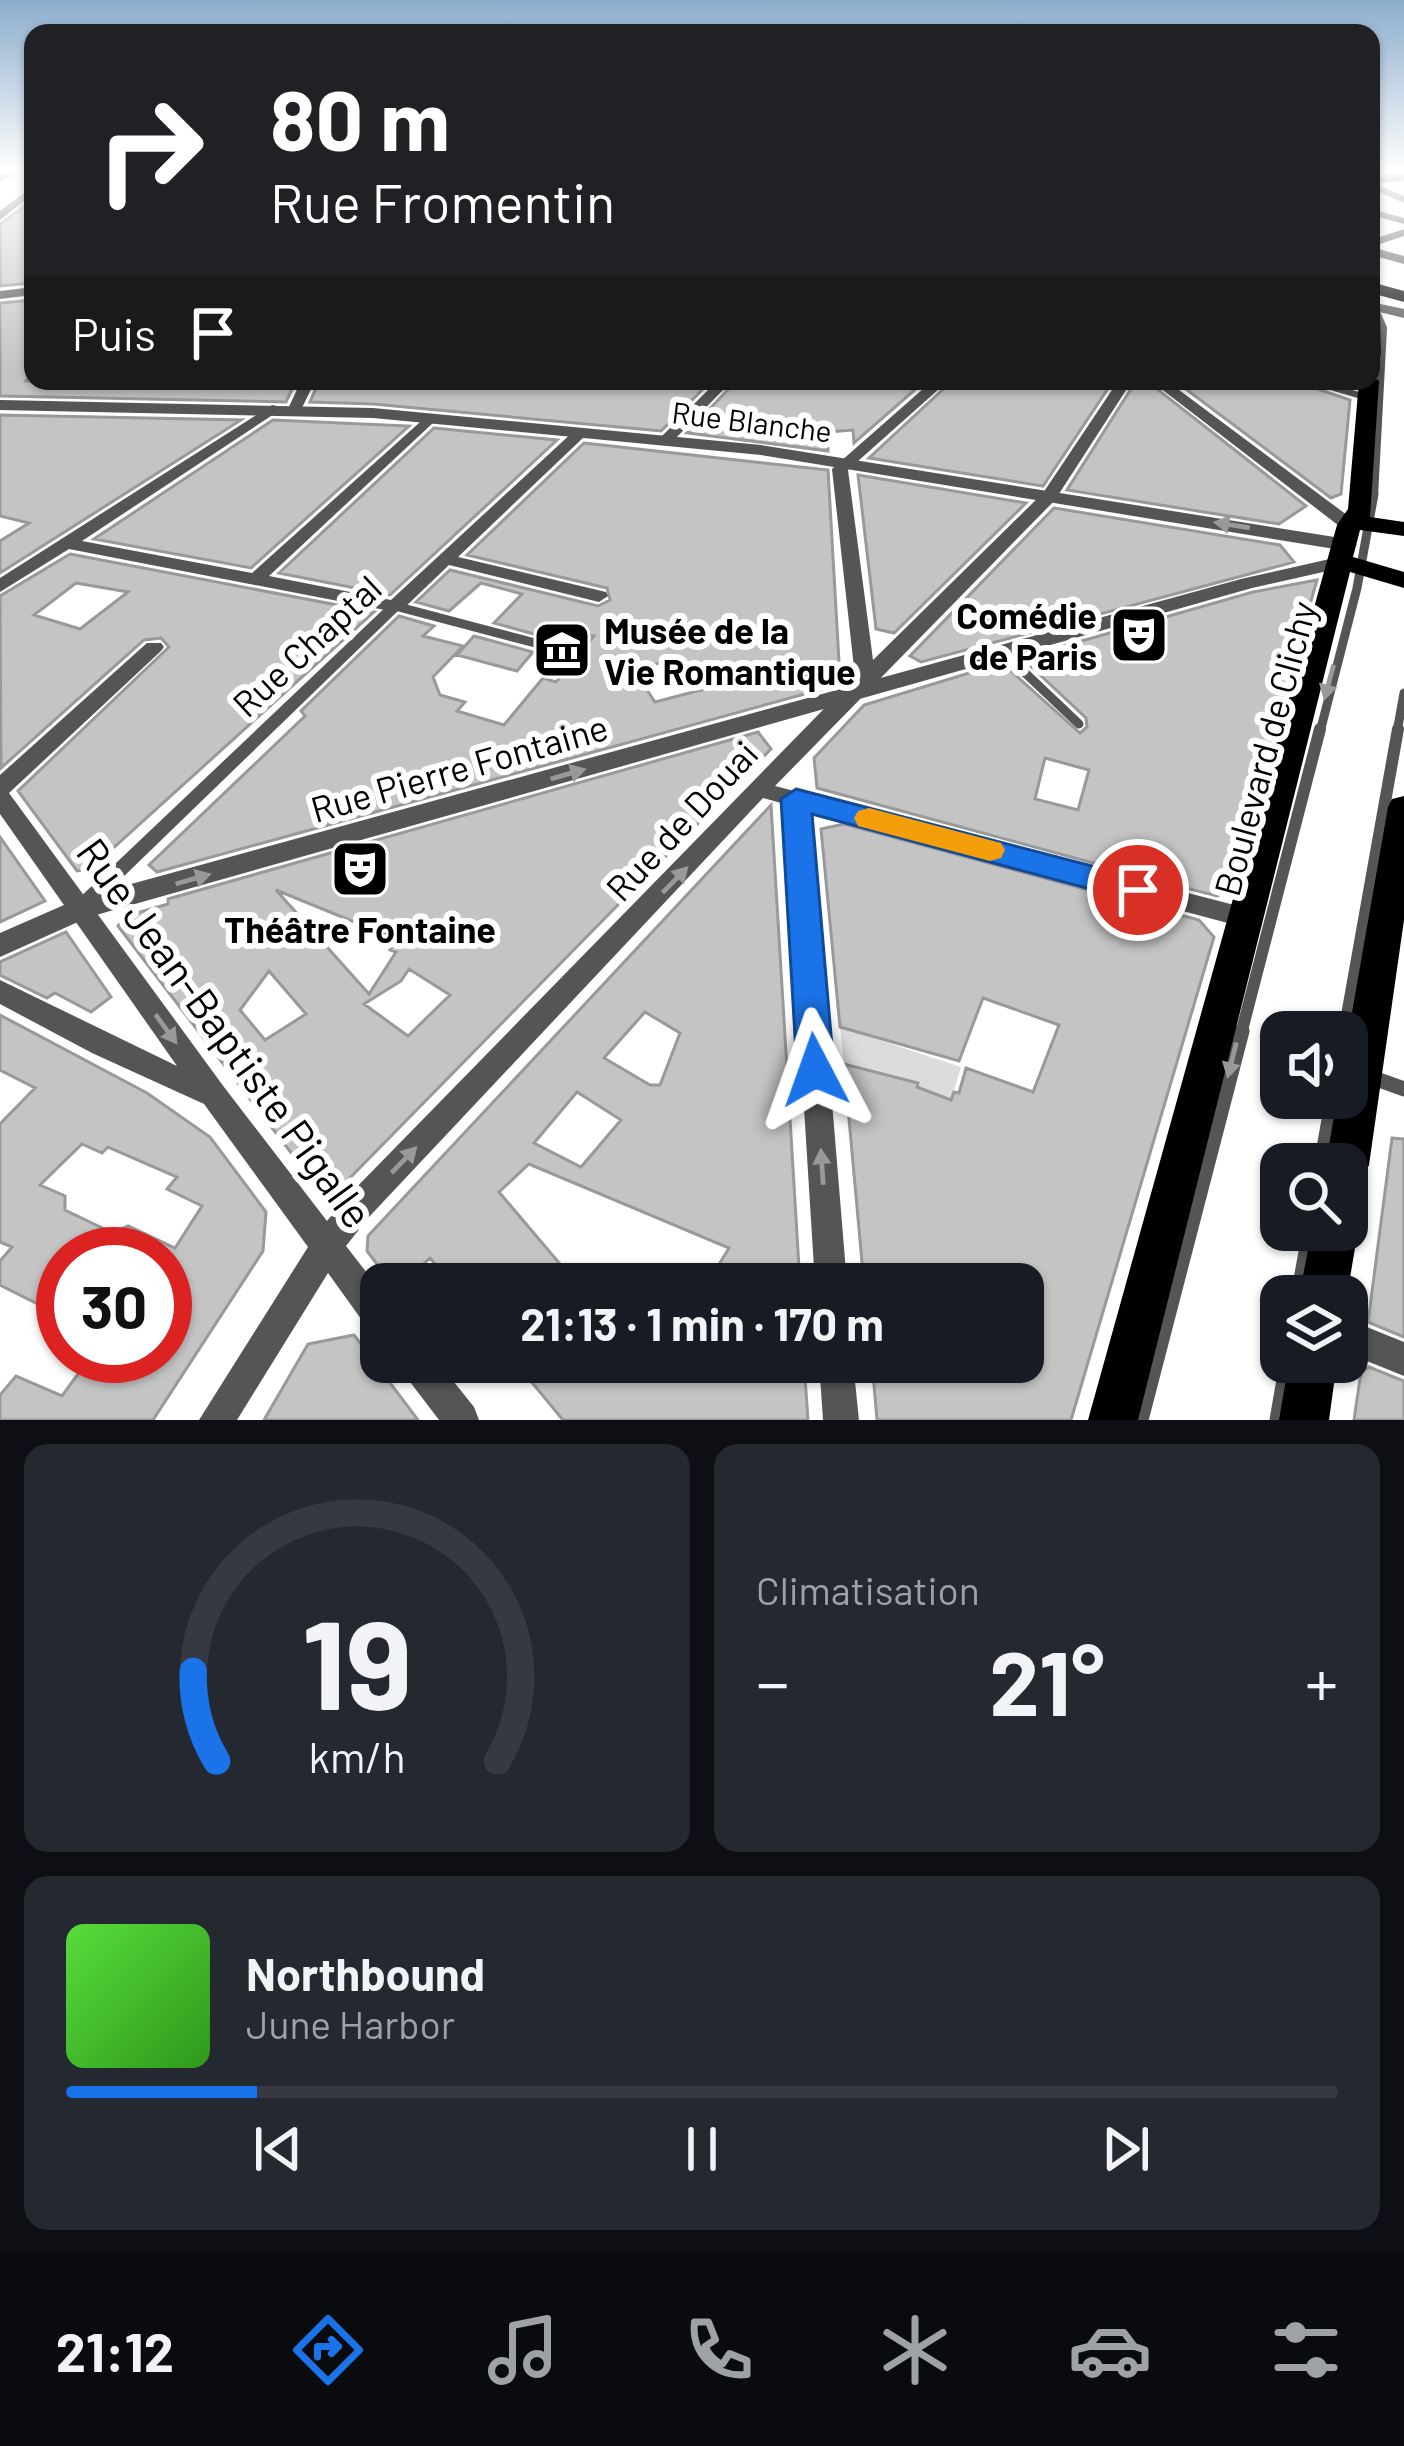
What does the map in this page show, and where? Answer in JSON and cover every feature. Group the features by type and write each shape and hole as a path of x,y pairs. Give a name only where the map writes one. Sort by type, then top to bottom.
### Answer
{"main road":[{"name":"Boulevard de Clichy","path":"1113,1420 1246,918 1354,541 1368,390"},
{"path":"1354,541 1404,529"},
{"path":"1354,541 1404,580"},
{"path":"1368,1048 1404,811"},
{"path":"1304,1420 1309,1383"}],"street":[{"path":"294,411 304,390"},
{"path":"665,441 716,390"},
{"path":"858,688 840,469 931,390"},
{"name":"Rue de Douai","path":"217,1420 326,1247 358,1208 1049,496 1118,390"},
{"path":"1169,390 1354,541"},
{"name":"Rue Blanche","path":"0,405 272,409 429,418 665,441 847,462 1354,541"},
{"path":"0,586 272,409"},
{"path":"256,580 429,418"},
{"name":"Rue Chaptal","path":"80,909 580,433"},
{"name":"Rue Pierre Fontaine","path":"0,946 80,909 858,688 1313,566 1354,541"},
{"path":"68,543 394,607"},
{"path":"446,559 599,596"},
{"path":"0,788 154,647"},
{"path":"761,790 1246,918"},
{"name":"Rue Jean-Baptiste Pigalle","path":"0,797 360,1291"},
{"path":"796,799 829,1263"},
{"path":"0,991 214,1096"},
{"path":"1368,1344 1404,1359"},
{"path":"432,1383 461,1420"},
{"path":"838,1383 841,1420"}],"lane":[{"name":"Boulevard de Clichy","path":"1380,320 1380,383"},
{"name":"Boulevard de Clichy","path":"1141,1420 1354,541 1373,512 1380,390"},
{"path":"394,607 539,644"},
{"path":"1002,651 1079,724"},
{"path":"1348,1011 1404,693"},
{"path":"1368,1076 1404,1089"},
{"path":"1277,1420 1283,1383"}],"shaded area":[{"path":"840,1027 961,1067 951,1100 844,1064"}],"building":[{"path":"0,238 24,238 24,284 0,286"},
{"path":"24,301 24,390 292,390 286,402 0,396 0,303"},
{"path":"315,390 702,390 661,431 310,402"},
{"path":"728,390 915,390 854,443 853,430 828,432 828,451 687,433"},
{"path":"942,390 1107,390 1043,486 869,458"},
{"path":"1130,390 1158,390 1306,506 1279,524 1067,490"},
{"path":"1187,390 1321,390 1350,400 1341,494 1331,498"},
{"path":"0,415 241,420 0,573 0,541 29,523 0,516"},
{"path":"273,420 409,426 251,568 94,539"},
{"path":"434,428 557,440 390,595 279,573"},
{"path":"584,443 828,470 840,679 834,686 157,872 149,865 305,716 301,711 399,616 434,626 423,636 463,646 433,677 440,695 465,702 457,711 504,725 543,678 556,682 594,636 554,627 545,637 494,623 522,594 481,583 449,611 416,602 450,570 598,606 610,600 607,588 467,555","holes":["682,657 709,688 655,702 634,670"]},
{"path":"858,475 1026,503 894,633 876,629"},
{"path":"1054,508 1280,545 1294,562 921,662 910,656"},
{"path":"70,554 374,612 90,869 77,871 18,791 169,647 161,638 144,640 1,768 0,596","holes":["76,583 128,592 80,629 34,615"]},
{"path":"1317,580 1227,892 1217,896 817,788 814,758 864,705 1002,663 1080,733 1087,727 1086,718 1022,658 1253,592","holes":["1045,758 1089,770 1078,810 1035,799"]},
{"path":"474,636 533,652 517,671 457,655"},
{"path":"758,732 771,749 337,1191 321,1192 118,926 126,916 168,904 168,899","holes":["276,890 396,939 390,950 396,952 369,994","409,969 450,995 408,1036 364,1004 401,981","269,971 306,1014 265,1040 240,1010"]},
{"path":"771,805 799,1263 720,1263 729,1248 529,1164 499,1192 559,1263 434,1263 430,1258 425,1263 376,1263 367,1251 368,1236","holes":["645,1012 680,1033 660,1085 650,1085 604,1058","577,1092 621,1120 581,1167 534,1143"]},
{"path":"844,824 1199,920 1214,937 1071,1420 877,1420 874,1383 1044,1383 1044,1263 862,1263 844,1064 918,1083 917,1087 951,1100 954,1092 959,1093 966,1068 1033,1092 1059,1025 983,998 959,1061 840,1027 821,829"},
{"path":"0,837 45,901 0,922"},
{"path":"66,932 111,997 91,1012 55,993 47,998 0,975 0,962"},
{"path":"0,1015 147,1093 210,1137 266,1212 263,1251 192,1360 188,1227 202,1206 167,1189 177,1177 108,1147 102,1153 82,1144 40,1185 65,1196 65,1210 100,1227 36,1227 36,1303 0,1285 0,1261 12,1247 0,1242 0,1124 35,1088 0,1070"},
{"path":"1392,1138 1404,1139 1404,1337 1368,1322"},
{"path":"354,1335 360,1343 360,1383 390,1383 418,1420 264,1420 308,1344"},
{"path":"1368,1368 1404,1381 1404,1420 1354,1420 1359,1383 1368,1383"},
{"path":"16,1376 62,1396 71,1383 177,1383 153,1420 0,1420 0,1395"},
{"path":"532,1383 805,1383 808,1420 563,1420"}],"slow traffic":[{"path":"869,818 990,850"}],"place":[{"name":"Comédie de Paris","path":"1139,635"},
{"name":"Musée de la Vie Romantique","path":"562,650"},
{"name":"Théâtre Fontaine","path":"360,869"}],"route":[{"path":"815,1070 796,799 1138,890"}]}
